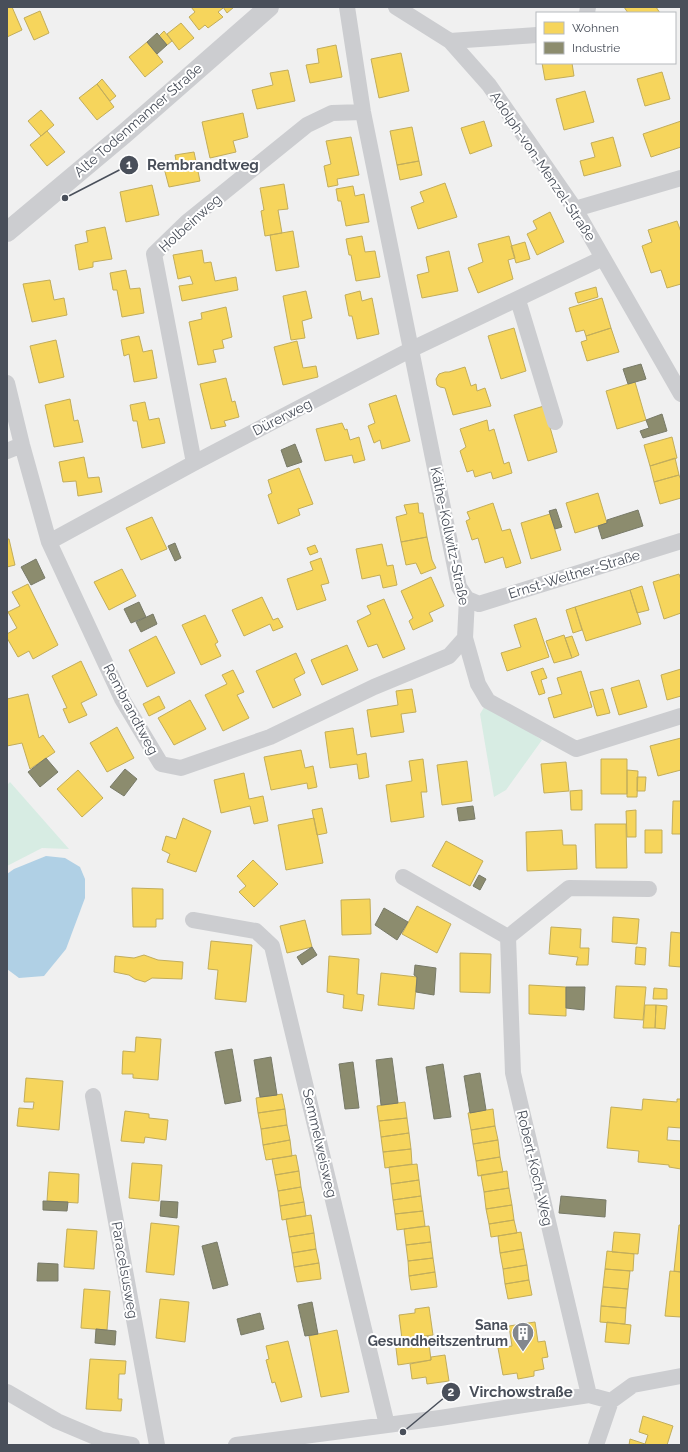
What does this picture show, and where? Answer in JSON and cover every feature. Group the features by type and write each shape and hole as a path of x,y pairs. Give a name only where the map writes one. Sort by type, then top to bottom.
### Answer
{"street":[{"name":"Alte Todenmanner Straße","path":"7,232 124,134 269,7"},
{"path":"347,7 363,112 410,350"},
{"name":"Adolph-von-Menzel-Straße","path":"396,7 450,41 489,85 575,209 681,394"},
{"path":"450,41 536,35"},
{"name":"Holbeinweg","path":"194,463 154,254 187,222 307,125 332,113 363,112"},
{"path":"575,209 681,178"},
{"name":"Dürerweg","path":"49,542 194,463 410,350 518,300 603,258"},
{"path":"518,300 556,422"},
{"name":"Käthe-Kollwitz-Straße","path":"410,350 459,587 466,599 465,638 478,684 488,701 576,749 681,716"},
{"name":"Rembrandtweg","path":"7,383 22,445 49,542 122,699 161,764 181,768 270,737 374,687 449,656 465,638"},
{"path":"7,451 22,445"},
{"name":"Ernst-Weltner-Straße","path":"466,599 479,604 681,541"},
{"path":"449,656 472,664"},
{"path":"403,877 508,937 569,888 649,889"},
{"name":"Semmelweisweg","path":"192,920 256,931 272,946 387,1425"},
{"name":"Robert-Koch-Weg","path":"508,937 513,1073 589,1395"},
{"name":"Paracelsusweg","path":"93,1096 157,1445"},
{"path":"596,1445 612,1402 633,1385 681,1376"},
{"path":"7,1392 57,1421 96,1438 132,1445"},
{"path":"236,1445 502,1409 589,1395 612,1402"}],"green space":[{"path":"486,704 542,740 506,790 494,797 480,714"},
{"path":"10,782 69,849 42,848 7,866 7,785"}],"water":[{"path":"46,856 65,858 80,867 85,879 85,898 66,949 44,976 19,978 7,969 7,874 14,869"}],"building: Wohnen":[{"path":"7,7 12,7 22,30 7,37"},
{"path":"191,7 223,7 218,12 223,17 208,28 205,25 199,30 189,17 195,12"},
{"path":"223,7 234,7 227,13"},
{"path":"624,7 656,7 659,12 627,12"},
{"path":"40,11 49,33 34,40 24,18"},
{"path":"181,23 194,38 179,50 167,34"},
{"path":"164,31 172,41 167,45 159,36"},
{"path":"147,42 163,62 145,77 129,57"},
{"path":"336,45 342,77 310,83 306,65 319,63 317,49"},
{"path":"401,53 409,91 379,98 371,59"},
{"path":"542,64 572,64 574,76 545,80"},
{"path":"288,70 295,101 257,109 252,90 273,85 270,73"},
{"path":"662,72 670,99 645,106 637,79"},
{"path":"102,79 116,96 110,101 97,84"},
{"path":"97,84 114,107 97,120 79,98"},
{"path":"585,91 594,122 564,130 556,99"},
{"path":"41,110 54,125 41,136 28,121"},
{"path":"243,113 248,137 233,141 236,152 210,158 202,122"},
{"path":"484,121 492,146 470,154 461,128"},
{"path":"681,121 681,147 651,157 643,134"},
{"path":"412,127 419,161 397,165 390,131"},
{"path":"47,131 65,152 47,166 30,145"},
{"path":"351,137 359,175 337,179 338,185 328,187 324,166 331,164 326,141"},
{"path":"613,137 621,166 584,176 580,161 595,157 591,143"},
{"path":"194,152 200,181 169,187 164,168 177,166 175,155"},
{"path":"419,161 422,175 400,180 397,165"},
{"path":"445,183 457,217 418,229 411,207 424,202 420,192"},
{"path":"284,184 288,209 278,210 282,233 265,236 261,211 264,210 260,188"},
{"path":"152,185 159,215 126,222 120,192"},
{"path":"353,186 355,196 364,194 369,222 346,226 341,201 338,201 336,189"},
{"path":"550,212 564,242 537,255 527,234 537,229 533,221"},
{"path":"677,221 681,232 681,284 667,288 661,270 651,273 642,246 652,242 648,230"},
{"path":"105,227 112,259 93,262 93,267 79,270 75,245 88,242 86,231"},
{"path":"293,231 299,267 276,271 270,235"},
{"path":"362,236 365,252 375,251 380,277 356,281 346,239"},
{"path":"509,236 515,258 508,260 513,279 478,293 468,268 483,262 478,244"},
{"path":"525,242 530,259 516,263 511,246"},
{"path":"202,250 204,263 211,262 215,281 236,277 238,290 182,301 179,286 193,284 190,276 178,279 173,255"},
{"path":"449,251 458,291 422,298 417,275 429,272 426,257"},
{"path":"126,270 130,289 140,288 144,313 122,317 117,290 113,290 110,273"},
{"path":"50,280 54,300 64,298 67,315 32,322 23,284"},
{"path":"596,287 598,297 578,303 575,293"},
{"path":"306,291 312,318 302,321 305,338 291,340 283,296"},
{"path":"360,291 362,301 372,298 379,334 357,339 352,316 349,316 345,295"},
{"path":"602,298 611,328 586,336 584,330 576,332 569,308"},
{"path":"226,307 232,337 222,340 224,348 213,350 216,362 198,365 189,322 202,319 201,313"},
{"path":"514,328 526,371 501,379 488,336"},
{"path":"611,328 619,352 587,361 581,342 587,340 586,336"},
{"path":"139,336 143,352 152,350 157,378 134,382 129,354 124,356 121,340"},
{"path":"56,340 64,377 39,383 30,346"},
{"path":"297,341 303,368 316,366 318,377 283,385 274,347"},
{"path":"465,367 471,386 476,384 477,391 485,388 491,406 453,415 445,388 437,385 436,379 439,374"},
{"path":"226,378 232,402 235,401 239,417 224,421 226,426 211,429 200,384"},
{"path":"635,382 646,420 617,429 606,391"},
{"path":"396,395 410,441 382,449 380,440 374,443 368,426 375,423 369,404"},
{"path":"70,399 74,421 78,420 83,442 54,447 45,405"},
{"path":"145,402 149,420 159,418 165,443 142,448 137,421 133,421 130,405"},
{"path":"544,406 557,452 528,461 514,415"},
{"path":"487,420 489,431 494,429 504,464 509,462 512,473 493,479 491,472 475,477 473,470 467,472 460,451 466,447 460,429"},
{"path":"342,423 345,430 347,429 350,440 359,437 365,460 354,463 352,455 325,461 316,429"},
{"path":"672,437 677,458 650,466 644,445"},
{"path":"84,457 88,478 99,477 102,492 78,496 76,481 63,482 59,462"},
{"path":"675,458 679,475 654,482 650,466"},
{"path":"299,468 313,504 298,509 300,515 278,524 268,495 272,493 268,480"},
{"path":"679,475 681,480 681,498 660,504 654,482"},
{"path":"598,493 607,523 575,533 566,503"},
{"path":"418,503 419,513 423,513 427,537 401,542 396,517 407,514 404,505"},
{"path":"493,503 502,531 510,529 521,563 506,568 503,557 485,563 478,538 472,540 466,521 470,519 467,512"},
{"path":"550,514 561,550 531,559 521,523"},
{"path":"152,517 167,549 141,560 126,528"},
{"path":"427,537 432,560 436,568 421,574 416,563 406,565 401,542"},
{"path":"7,539 9,539 15,565 7,567"},
{"path":"382,544 387,566 393,565 397,585 383,588 380,575 362,579 356,549"},
{"path":"315,545 318,552 310,555 307,548"},
{"path":"321,558 329,583 321,585 326,600 297,610 287,579 313,570 310,562"},
{"path":"122,569 136,596 109,610 94,582"},
{"path":"679,574 681,580 681,613 664,619 653,582"},
{"path":"431,577 444,606 429,613 433,621 413,630 409,621 413,618 401,591"},
{"path":"28,584 58,645 33,659 29,651 18,657 7,638 7,634 17,628 8,612 20,606 12,592"},
{"path":"642,586 649,610 637,613 630,590"},
{"path":"630,590 641,624 586,641 575,607"},
{"path":"262,597 273,620 278,618 283,627 273,631 270,624 244,636 232,610"},
{"path":"384,599 405,649 383,658 377,644 368,647 357,621 371,614 367,606"},
{"path":"575,607 582,630 573,633 566,610"},
{"path":"205,615 218,642 215,644 221,656 201,665 182,625"},
{"path":"536,618 549,657 507,671 501,653 521,647 514,625"},
{"path":"564,635 572,658 554,663 546,641"},
{"path":"156,636 175,673 147,687 129,650"},
{"path":"572,636 579,655 572,658 565,638"},
{"path":"347,645 358,670 322,685 311,660"},
{"path":"296,653 305,673 294,679 301,695 273,708 256,671"},
{"path":"81,661 97,695 81,703 87,715 69,723 63,709 67,708 52,676"},
{"path":"543,668 547,678 541,680 545,693 539,695 531,672"},
{"path":"681,669 681,696 667,700 661,675"},
{"path":"233,670 244,692 237,695 249,718 223,731 205,695 227,684 222,675"},
{"path":"581,671 592,707 554,718 548,698 562,694 557,678"},
{"path":"639,680 647,707 619,715 611,688"},
{"path":"412,689 416,712 401,714 404,732 371,737 367,710 398,705 396,691"},
{"path":"603,689 610,713 597,716 590,692"},
{"path":"28,694 39,738 43,735 55,752 30,769 22,743 7,746 7,699"},
{"path":"159,696 165,708 149,716 143,704"},
{"path":"190,700 206,729 174,745 158,718"},
{"path":"117,727 134,758 107,772 90,743"},
{"path":"353,728 357,755 366,753 369,777 359,779 357,764 330,768 325,732"},
{"path":"681,738 681,770 658,776 650,746"},
{"path":"301,750 305,768 313,766 317,787 308,789 307,783 271,790 264,757"},
{"path":"423,759 427,792 421,792 424,817 391,822 386,785 412,781 409,761"},
{"path":"601,759 627,759 627,794 601,794"},
{"path":"467,761 472,801 442,805 437,765"},
{"path":"566,762 569,791 544,793 541,764"},
{"path":"78,770 103,798 82,817 57,789"},
{"path":"627,770 638,771 637,797 627,797"},
{"path":"244,773 249,799 263,796 268,821 254,824 250,806 221,813 214,780"},
{"path":"637,777 646,777 645,791 637,791"},
{"path":"582,790 582,810 571,810 570,791"},
{"path":"673,801 681,801 681,834 672,834"},
{"path":"322,808 327,833 317,835 312,810"},
{"path":"636,810 636,837 627,837 626,811"},
{"path":"183,818 211,831 196,872 167,862 170,854 162,850 166,836 176,839"},
{"path":"314,818 323,863 286,870 278,825"},
{"path":"595,824 626,824 627,868 596,868"},
{"path":"562,830 563,845 576,845 577,869 527,871 526,832"},
{"path":"645,830 662,830 662,853 645,853"},
{"path":"446,841 483,861 470,886 432,866"},
{"path":"253,860 278,884 254,907 239,892 246,886 237,876"},
{"path":"132,888 163,889 163,919 156,919 156,927 133,927"},
{"path":"370,899 371,934 342,935 341,900"},
{"path":"417,906 451,924 437,953 402,934"},
{"path":"613,917 639,919 637,944 612,942"},
{"path":"305,920 312,947 287,953 280,926"},
{"path":"551,927 581,929 580,948 589,948 588,965 576,965 578,957 549,954"},
{"path":"671,932 681,933 681,967 669,966"},
{"path":"211,941 252,945 246,1002 215,999 218,970 208,969"},
{"path":"636,947 646,948 645,965 635,964"},
{"path":"460,953 491,954 490,993 460,992"},
{"path":"144,955 158,960 183,962 182,979 152,978 145,982 135,979 129,975 114,972 115,956 134,958"},
{"path":"329,956 359,959 357,994 364,995 362,1011 343,1008 344,995 327,992"},
{"path":"381,973 417,977 414,1009 378,1005"},
{"path":"529,985 566,987 566,1016 529,1014"},
{"path":"616,986 646,987 643,1020 614,1018"},
{"path":"654,988 667,989 667,999 653,999"},
{"path":"645,1005 656,1005 655,1028 643,1028"},
{"path":"656,1005 667,1006 665,1029 655,1028"},
{"path":"136,1037 161,1039 158,1080 133,1078 133,1074 122,1074 123,1051 135,1052"},
{"path":"26,1078 63,1081 59,1130 17,1126 19,1108 33,1109 34,1102 24,1102"},
{"path":"282,1094 285,1109 258,1113 256,1098"},
{"path":"643,1099 677,1102 677,1099 681,1099 681,1128 668,1127 667,1140 681,1141 681,1169 669,1167 669,1165 638,1162 639,1151 607,1148 611,1107 642,1110"},
{"path":"405,1102 407,1118 379,1121 377,1106"},
{"path":"285,1109 287,1125 261,1129 258,1113"},
{"path":"493,1109 495,1126 471,1130 468,1113"},
{"path":"125,1111 149,1114 149,1118 168,1120 166,1140 145,1137 144,1143 121,1141"},
{"path":"407,1118 409,1133 381,1137 379,1121"},
{"path":"287,1125 290,1140 263,1145 261,1129"},
{"path":"495,1126 498,1140 473,1144 471,1130"},
{"path":"409,1133 411,1149 383,1152 381,1137"},
{"path":"290,1140 292,1156 266,1160 263,1145"},
{"path":"498,1140 500,1157 476,1161 473,1144"},
{"path":"411,1149 412,1164 385,1168 383,1152"},
{"path":"296,1155 299,1171 275,1175 272,1159"},
{"path":"500,1157 503,1172 478,1176 476,1161"},
{"path":"132,1163 162,1165 159,1201 129,1198"},
{"path":"417,1164 419,1180 391,1184 389,1167"},
{"path":"299,1171 301,1187 278,1191 275,1175"},
{"path":"507,1171 509,1188 484,1192 481,1175"},
{"path":"49,1172 79,1174 78,1203 47,1201"},
{"path":"419,1180 421,1196 393,1200 391,1184"},
{"path":"301,1187 304,1202 280,1206 278,1191"},
{"path":"509,1188 512,1205 486,1209 484,1192"},
{"path":"421,1196 423,1211 395,1214 393,1200"},
{"path":"304,1202 306,1216 282,1220 280,1206"},
{"path":"512,1205 514,1220 489,1224 486,1209"},
{"path":"423,1211 425,1226 397,1230 395,1214"},
{"path":"311,1215 314,1233 289,1237 286,1219"},
{"path":"514,1220 517,1233 491,1237 489,1224"},
{"path":"151,1223 179,1226 174,1275 146,1272"},
{"path":"679,1225 681,1225 681,1272 674,1271"},
{"path":"429,1226 431,1242 406,1245 404,1229"},
{"path":"67,1229 97,1231 94,1269 64,1267"},
{"path":"521,1232 524,1249 500,1253 498,1236"},
{"path":"614,1232 640,1234 638,1254 612,1252"},
{"path":"314,1233 316,1249 292,1253 289,1237"},
{"path":"431,1242 433,1258 408,1261 406,1245"},
{"path":"316,1249 319,1263 294,1267 292,1253"},
{"path":"524,1249 527,1265 503,1269 500,1253"},
{"path":"607,1251 634,1254 633,1271 605,1269"},
{"path":"433,1258 435,1272 409,1276 408,1261"},
{"path":"319,1263 321,1279 297,1282 294,1267"},
{"path":"527,1265 529,1280 505,1284 503,1269"},
{"path":"605,1269 630,1271 628,1289 603,1287"},
{"path":"670,1271 681,1272 681,1317 665,1316"},
{"path":"435,1272 437,1287 411,1290 409,1276"},
{"path":"529,1280 532,1295 508,1299 505,1284"},
{"path":"603,1287 628,1289 626,1308 601,1306"},
{"path":"84,1289 110,1291 107,1330 81,1328"},
{"path":"160,1299 189,1302 185,1342 156,1338"},
{"path":"601,1306 626,1308 625,1324 600,1322"},
{"path":"429,1307 433,1335 402,1339 399,1315 415,1313 415,1309"},
{"name":"Sana Gesundheitszentrum","path":"535,1322 538,1342 545,1341 548,1357 542,1358 544,1369 534,1371 534,1376 518,1379 517,1373 503,1375 498,1348 512,1346 509,1326"},
{"path":"607,1322 631,1325 629,1344 605,1342"},
{"path":"337,1330 349,1392 321,1397 309,1336"},
{"path":"428,1336 431,1360 398,1365 395,1340"},
{"path":"288,1341 302,1397 281,1402 275,1382 272,1383 266,1360 269,1359 266,1346"},
{"path":"445,1355 449,1381 427,1384 426,1377 412,1379 410,1364 431,1360 431,1357"},
{"path":"90,1359 126,1361 125,1374 119,1374 118,1399 122,1399 121,1411 86,1409"},
{"path":"643,1416 673,1426 667,1445 629,1445 630,1439 645,1444 648,1435 639,1432"}],"building: Industrie":[{"path":"157,33 167,45 157,54 147,42"},
{"path":"641,364 646,379 628,384 623,369"},
{"path":"662,414 667,431 643,438 640,431 649,428 646,420"},
{"path":"295,444 302,462 287,467 281,450"},
{"path":"556,509 562,527 555,529 549,511"},
{"path":"638,510 643,526 602,539 598,526 607,523 607,520"},
{"path":"175,543 181,558 175,561 168,546"},
{"path":"36,559 45,578 31,585 21,567"},
{"path":"139,602 146,617 131,623 124,609"},
{"path":"153,614 157,624 141,632 136,622"},
{"path":"46,758 58,772 40,787 28,772"},
{"path":"125,769 137,779 124,796 110,787"},
{"path":"473,806 475,819 459,821 457,808"},
{"path":"479,875 486,879 480,890 473,886"},
{"path":"384,908 408,922 397,940 375,925"},
{"path":"312,947 317,955 302,965 297,957"},
{"path":"415,965 436,968 434,995 416,992 417,977 414,975"},
{"path":"566,987 585,987 584,1010 566,1008"},
{"path":"232,1049 241,1101 225,1104 215,1052"},
{"path":"271,1057 277,1095 260,1097 254,1060"},
{"path":"392,1058 398,1103 381,1105 376,1060"},
{"path":"353,1062 359,1108 345,1109 339,1064"},
{"path":"443,1064 451,1117 434,1119 426,1067"},
{"path":"480,1073 486,1110 470,1113 464,1076"},
{"path":"561,1196 606,1200 605,1217 559,1213"},
{"path":"43,1201 68,1202 67,1211 43,1210"},
{"path":"161,1201 178,1202 177,1218 160,1216"},
{"path":"217,1242 228,1285 213,1289 202,1246"},
{"path":"38,1263 58,1264 58,1281 37,1281"},
{"path":"312,1302 318,1334 305,1336 298,1305"},
{"path":"260,1313 264,1329 241,1335 237,1319"},
{"path":"96,1329 116,1331 115,1345 95,1343"}],"place":[{"name":"Rembrandtweg","path":"65,198"},
{"name":"Sana Gesundheitszentrum","path":"523,1352"},
{"name":"Virchowstraße","path":"403,1432"}]}
